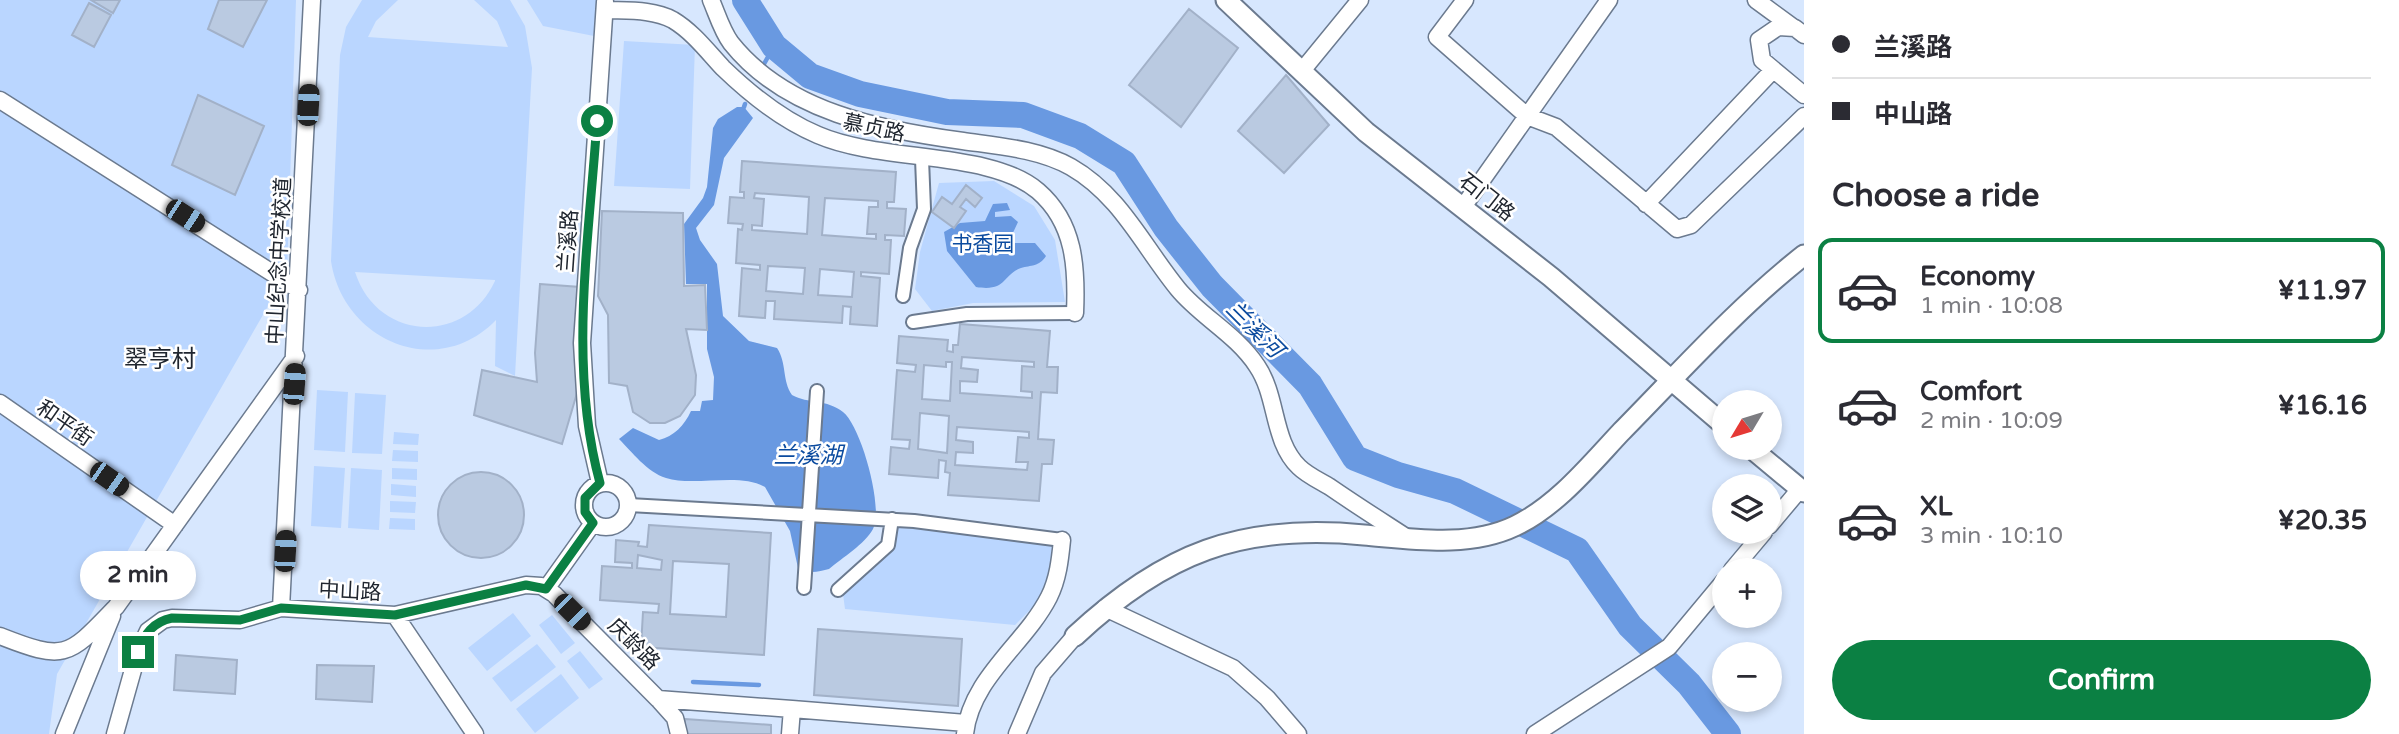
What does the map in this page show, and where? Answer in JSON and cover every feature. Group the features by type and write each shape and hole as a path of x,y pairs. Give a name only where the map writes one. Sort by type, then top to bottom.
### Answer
{"street":[{"name":"中山纪念中学校道","path":"281,608 313,0"},
{"path":"711,0 729,41 757,71 808,101 887,131 1010,148 1040,156 1068,165 1090,179 1111,197 1179,290 1233,338 1258,366 1275,405 1282,444 1299,467 1409,539"},
{"name":"石门路","path":"1226,0 1367,132 1551,277 1712,415"},
{"path":"1301,72 1360,0"},
{"path":"1465,0 1437,37 1527,116 1556,127 1677,229 1691,225 1804,116"},
{"path":"1463,207 1609,0"},
{"path":"1756,0 1799,32"},
{"name":"慕贞路","path":"605,5 673,20 758,100 806,130 854,148 981,166 1024,180 1049,201 1072,246 1076,279 1075,313"},
{"name":"兰溪路","path":"600,483 587,426 582,343 605,5"},
{"path":"1799,32 1778,27 1759,40 1762,60 1804,95"},
{"path":"1646,204 1773,70"},
{"path":"0,100 299,290"},
{"path":"903,296 910,248 924,209 922,159"},
{"path":"1017,734 1043,674 1075,636 1105,608 1159,570 1197,554 1246,539 1303,532 1458,540 1496,533 1523,522 1549,504 1671,381 1804,255"},
{"path":"913,322 967,314 1075,313"},
{"path":"0,636 52,654 66,652 83,641 116,607 296,356"},
{"path":"805,582 817,393"},
{"name":"和平街","path":"0,403 175,525"},
{"path":"1766,460 1802,490 1782,512"},
{"path":"600,483 620,487 629,505 624,518 613,526 593,523 585,512 585,498 600,483"},
{"path":"629,505 886,519 1062,540 1058,575 1048,600 988,678 966,728"},
{"path":"838,590 888,545 886,519"},
{"path":"395,615 526,585 546,589 593,523"},
{"path":"1742,558 1754,544"},
{"name":"庆龄路","path":"546,589 658,699 792,709 966,728"},
{"path":"1535,734 1669,647 1712,595"},
{"path":"64,734 116,607"},
{"name":"中山路","path":"115,734 142,639 155,625 172,618 240,620 281,608 395,615 475,734"},
{"path":"1105,608 1233,668 1267,698 1298,734"},
{"path":"658,699 676,718 679,734"},
{"path":"790,734 792,709"}],"green space":[{"path":"0,0 296,0 287,273 57,674 49,734 0,734"},
{"path":"362,0 398,0 376,21 368,37 508,47 497,21 474,0 510,0 525,26 532,68 515,376 495,366 496,320 472,338 447,348 421,349 396,343 373,331 354,313 339,289 331,261 340,55 346,27","holes":["355,272 495,280 481,302 464,317 443,325 422,327 401,322 382,312 366,295"]},
{"path":"527,0 597,0 594,36 543,26"},
{"path":"624,41 695,45 690,189 614,186"},
{"name":"书香园","path":"994,181 1034,206 1055,240 1065,302 973,303 932,311 915,289 920,252 939,183"},
{"path":"317,390 348,392 345,452 314,450"},
{"path":"355,393 386,395 382,454 352,453"},
{"path":"394,432 419,434 418,445 393,444"},
{"path":"393,450 418,451 418,462 392,461"},
{"path":"314,466 345,468 341,528 311,526"},
{"path":"351,468 382,470 379,530 348,528"},
{"path":"392,468 417,469 417,480 392,479"},
{"path":"391,484 416,486 416,497 391,495"},
{"path":"390,501 416,502 415,513 390,512"},
{"path":"390,518 415,519 415,530 389,529"},
{"path":"899,527 1052,544 1047,593 1015,625 845,609 841,579"},
{"path":"513,613 531,636 487,671 468,648"},
{"path":"552,615 575,643 561,654 539,625"},
{"path":"537,644 556,667 511,702 492,678"},
{"path":"580,651 603,679 589,689 567,661"},
{"path":"561,674 579,698 535,733 516,709"}],"water":[{"name":"兰溪湖","path":"737,107 744,107 753,118 724,158 714,205 696,228 700,240 717,264 723,316 749,341 777,348 792,395 831,405 843,412 857,433 873,486 876,519 873,529 853,550 829,569 821,571 809,572 798,568 790,531 765,487 743,481 666,478 646,466 619,439 633,428 659,440 669,436 678,430 691,411 700,411 702,401 713,400 714,377 707,349 707,284 686,284 684,224 703,198 707,187 713,128 718,119"},
{"path":"1007,203 1010,210 995,212 995,217 1011,216 1018,222 1011,237 1013,243 1035,243 1046,256 1038,264 1015,271 999,285 976,287 947,251 944,232 960,223 985,221 993,204"}],"building":[{"path":"91,0 120,0 113,13"},
{"path":"219,0 267,0 243,47 208,29"},
{"path":"89,3 111,15 94,47 72,35"},
{"path":"1189,9 1238,48 1181,127 1129,85"},
{"path":"1286,75 1329,125 1284,173 1238,131"},
{"path":"198,95 264,126 235,195 172,165"},
{"path":"742,161 896,172 894,202 887,202 887,208 906,209 904,236 885,235 885,240 891,240 889,274 861,272 861,276 880,278 877,326 850,324 851,307 843,306 842,323 774,319 775,301 766,301 765,318 739,316 742,268 760,270 760,265 736,263 738,229 742,230 743,224 728,223 730,197 744,198 744,192 740,192","holes":["755,193 809,197 807,234 752,230 752,225 762,226 764,199 754,198","825,198 878,201 878,207 869,207 867,234 876,234 876,239 822,235","768,266 805,268 803,294 766,291","820,269 854,272 852,297 818,295"]},
{"path":"966,185 982,198 975,207 966,199 960,207 966,211 954,228 932,212 942,197 952,204"},
{"path":"602,211 683,213 684,286 705,285 707,330 686,329 696,375 695,395 680,416 665,423 650,423 633,412 627,386 609,383 608,315 598,296"},
{"path":"540,284 580,287 577,393 562,444 474,415 482,370 537,382 535,353"},
{"path":"960,324 1050,331 1047,367 1058,367 1057,393 1041,392 1038,439 1054,440 1052,464 1042,464 1039,501 948,495 950,473 945,472 946,461 939,460 938,478 889,474 891,447 909,449 910,440 892,439 897,370 915,372 916,365 897,363 899,336 948,340 947,351 953,352 953,345 958,345","holes":["962,357 1034,362 1034,367 1022,366 1021,391 1032,392 1032,398 960,393 960,381 977,382 978,370 961,368","946,362 952,362 950,401 922,399 924,365 946,367","920,413 949,416 947,453 918,449","957,427 1029,432 1029,438 1018,437 1016,462 1028,462 1027,470 955,465 956,452 973,453 973,442 956,440"]},
{"path":"481,472 498,475 512,484 521,498 524,515 521,532 512,546 498,555 481,558 464,555 450,546 441,532 438,515 441,498 450,484 464,475"},
{"path":"649,525 771,533 764,655 641,647 643,612 658,613 659,604 600,600 602,566 632,568 632,563 615,562 616,540 639,542 638,546 647,547","holes":["638,555 662,560 661,570 637,568","673,561 729,564 726,617 670,614"]},
{"path":"818,629 962,639 958,706 814,695"},
{"path":"176,655 237,660 235,694 174,690"},
{"path":"317,665 374,666 372,702 316,699"},
{"path":"685,719 771,725 771,734 684,734"}],"waterway":[{"name":"兰溪河","path":"745,0 774,46 810,76 860,94 947,112 1023,115 1080,136 1124,163 1166,228 1212,286 1310,385 1355,458 1398,475 1455,491 1577,550 1630,626 1689,684 1728,734"},
{"path":"764,64 774,46"},
{"path":"693,682 759,685"}],"district":[{"name":"翠亨村","path":"160,359"}],"route":[{"path":"138,652 148,631 163,620 172,618 240,620 281,608 395,615 526,585 546,589 593,523 585,512 585,498 594,486 600,483 587,426 582,343 597,121"}]}
